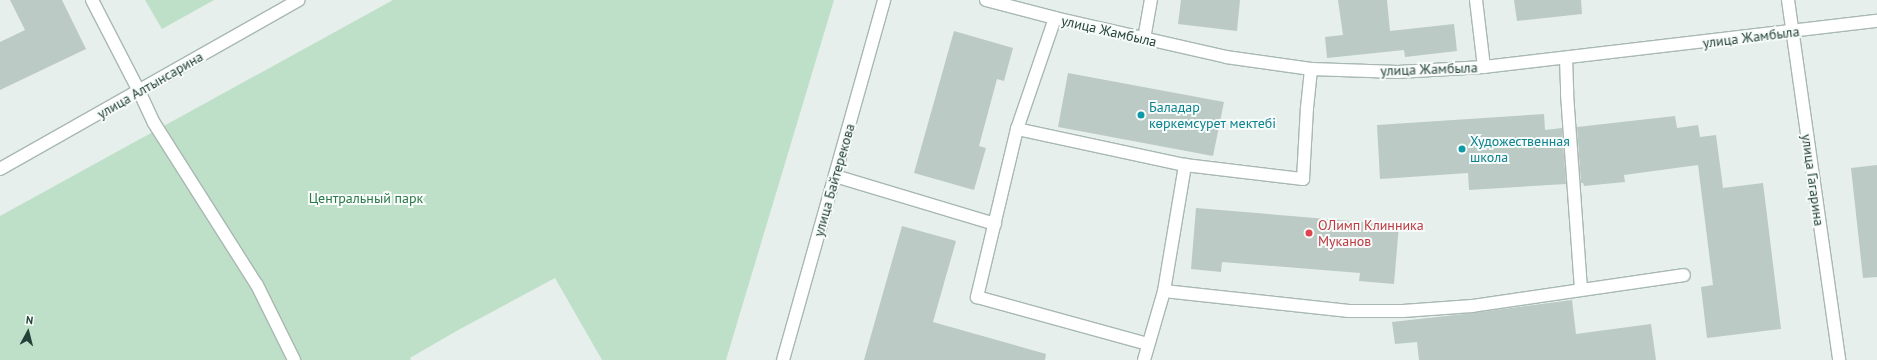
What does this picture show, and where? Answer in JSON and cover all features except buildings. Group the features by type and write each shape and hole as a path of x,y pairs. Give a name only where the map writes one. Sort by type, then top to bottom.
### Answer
{"street":[{"path":"92,0 154,123 257,285 294,360"},
{"name":"улица Алтынсарина","path":"0,169 299,0"},
{"name":"улица Байтерекова","path":"783,360 884,0"},
{"name":"улица Жамбыла","path":"986,0 1054,18 1226,58 1311,69 1398,72 1484,67 1877,21"},
{"path":"1144,39 1151,0"},
{"path":"1476,0 1484,67"},
{"name":"улица Гагарина","path":"1788,0 1839,360"},
{"path":"1054,18 1017,129 977,297 1148,344"},
{"path":"1566,58 1567,94 1581,290"},
{"path":"1017,129 1185,165 1303,179 1311,69"},
{"path":"1144,360 1164,291 1185,165"},
{"path":"835,176 995,224"},
{"path":"1164,291 1349,311 1403,311 1472,306 1684,275"}],"green space":[{"path":"145,0 214,0 162,29"},
{"name":"Центральный парк","path":"393,0 834,0 726,360 602,360 555,278 460,329 410,358 411,360 0,360 0,216"}],"place":[{"name":"Баладар көркемсурет мектебі","path":"1141,115"},
{"name":"Художественная школа","path":"1462,149"},
{"name":"ОЛимп Клинника Муканов","path":"1309,233"}]}
